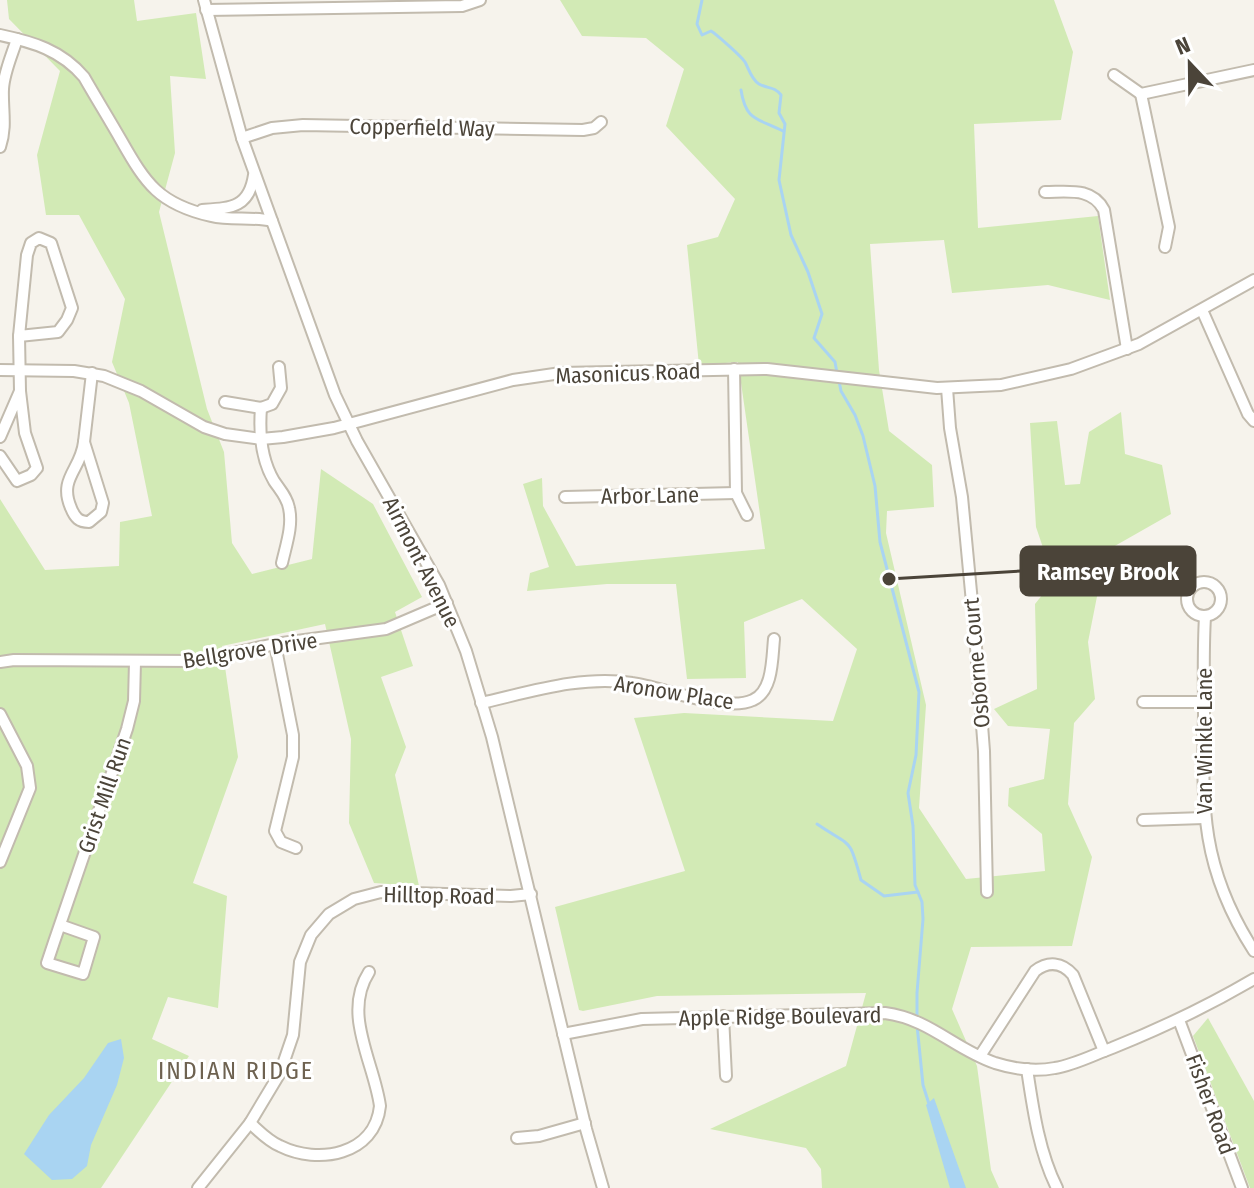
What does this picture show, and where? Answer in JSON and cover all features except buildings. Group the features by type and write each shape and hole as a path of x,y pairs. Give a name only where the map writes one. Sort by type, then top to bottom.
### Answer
{"street":[{"path":"205,5 462,6 480,0"},
{"name":"Airmont Avenue","path":"205,5 242,138 335,395 447,603 466,651 531,894 603,1188"},
{"path":"0,35 53,51 75,67 147,183 171,201 213,217 272,221"},
{"path":"0,147 6,125 2,78 17,39"},
{"path":"1141,94 1254,70"},
{"path":"1114,75 1141,94 1169,227 1165,247"},
{"name":"Copperfield Way","path":"242,138 272,128 303,125 583,130 594,128 601,122"},
{"path":"195,211 226,209 247,198 252,190 254,173"},
{"path":"1045,192 1076,191 1090,195 1104,210 1127,349"},
{"path":"0,456 17,481 31,475 37,468 25,433 19,336 28,248 34,240 45,239 51,243 70,300 71,314 58,332 19,336"},
{"name":"Masonicus Road","path":"0,370 92,373 133,387 204,427 225,434 261,439 301,435 486,387 544,376 788,370 947,388 1001,385 1071,369 1127,349 1155,337 1254,280"},
{"path":"1202,310 1248,414 1254,421"},
{"path":"225,402 261,408 272,404 281,388 279,367"},
{"path":"734,369 736,493 747,515"},
{"path":"84,442 103,503 101,512 89,522 83,522 74,515 65,491 82,455 92,373"},
{"name":"Osborne Court","path":"947,388 950,428 962,497 975,634 984,751 987,892"},
{"path":"0,437 20,391"},
{"path":"261,408 261,439 268,467 289,507 290,523 282,563"},
{"name":"Arbor Lane","path":"565,497 736,493"},
{"name":"Bellgrove Drive","path":"0,662 196,661 275,644 386,629 447,603"},
{"name":"Van Winkle Lane","path":"1205,617 1204,818 1220,885 1254,951"},
{"name":"Aronow Place","path":"481,703 584,682 606,681 634,683 719,702 750,702 766,688 774,639"},
{"path":"275,644 289,709 293,757 275,831 281,842 296,848"},
{"name":"Grist Mill Run","path":"60,925 94,937 83,974 47,963 127,729 134,701 135,662"},
{"path":"1143,702 1204,702"},
{"path":"0,714 27,766 30,788 0,862"},
{"path":"1143,820 1204,818"},
{"name":"Hilltop Road","path":"198,1188 250,1123 271,1090 287,1054 296,1012 297,976 305,948 319,924 329,914 354,899 381,892 531,894"},
{"path":"980,1056 1035,971 1055,964 1068,969 1073,975 1104,1051"},
{"path":"250,1123 280,1146 304,1153 345,1151 370,1135 379,1117 380,1106 363,1040 358,1001 363,980 369,972"},
{"name":"Apple Ridge Boulevard","path":"563,1034 642,1019 885,1013 928,1025 980,1056 1007,1066 1055,1068 1179,1020 1254,979"},
{"path":"723,1016 726,1076"},
{"name":"Fisher Road","path":"1179,1020 1242,1188"},
{"path":"1027,1069 1046,1160 1057,1188"},
{"path":"517,1138 539,1136 585,1123"}],"green space":[{"path":"7,0 134,0 137,21 196,13 206,79 170,76 175,153 159,212 207,409 224,452 232,543 252,574 312,559 321,469 373,504 422,597 395,612 413,666 381,677 406,747 395,775 419,886 374,883 349,823 351,739 325,624 222,646 238,757 193,883 227,896 218,1008 168,997 152,1039 189,1056 101,1188 0,1188 0,499 45,570 119,566 120,522 152,516 129,403 112,362 125,299 79,215 46,215 37,155 60,71 9,19"},
{"path":"560,0 1054,0 1073,52 1061,120 974,124 978,228 1098,216 1110,300 1048,285 952,293 944,240 870,244 879,370 889,431 932,465 934,507 887,511 886,533 926,705 919,808 966,879 1045,871 1042,834 1008,806 1009,788 1044,779 1050,729 1008,726 994,709 1037,689 1035,604 1054,580 1036,527 1030,423 1057,421 1065,485 1080,484 1089,432 1121,412 1125,454 1162,465 1171,514 1106,551 1088,642 1095,699 1074,723 1068,804 1092,857 1072,946 971,947 952,1009 977,1066 991,1170 999,1188 822,1188 821,1169 806,1148 710,1129 846,1066 866,993 657,996 579,1010 555,907 685,871 634,718 684,713 833,721 857,649 802,599 744,622 746,678 687,679 676,584 607,584 527,591 530,573 549,567 523,484 542,478 543,506 576,566 765,549 738,362 699,365 687,245 718,237 735,199 666,126 684,69 646,38 582,36"},
{"path":"1208,1018 1254,1101 1254,1188 1250,1188 1193,1036"}],"water":[{"path":"121,1039 124,1058 117,1085 91,1145 87,1166 72,1179 52,1180 24,1154 49,1115 84,1078 108,1043"},
{"path":"934,1098 966,1188 950,1188 926,1105"}],"waterway":[{"path":"702,0 697,24 702,35 711,31 714,33 743,59 756,82 781,95 779,113 785,124 779,180 791,235 822,314 814,338 835,362 837,373"},
{"path":"741,90 746,108 754,118 783,131"},
{"path":"839,381 863,436 875,486 880,542 919,692 916,755 908,793 913,826 915,885 922,902 923,919 917,1017"},
{"path":"817,824 848,844 861,880 884,896 918,892"},
{"path":"917,1025 923,1085 929,1104"}],"place":[{"name":"Ramsey Brook","path":"889,579"}],"district":[{"name":"INDIAN RIDGE","path":"236,1071"}]}
